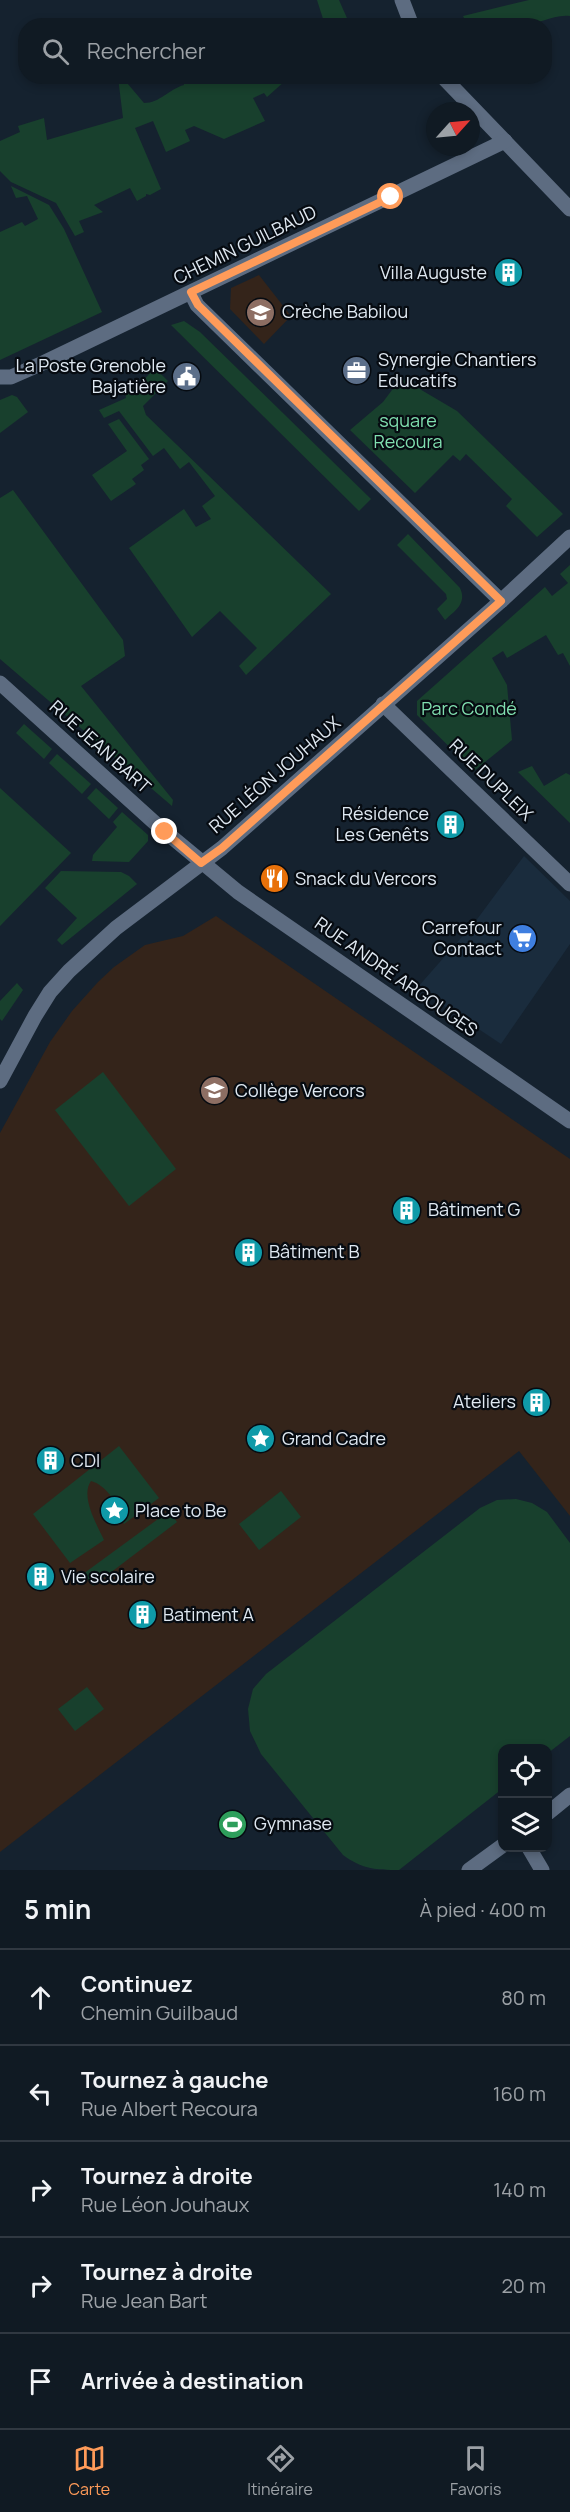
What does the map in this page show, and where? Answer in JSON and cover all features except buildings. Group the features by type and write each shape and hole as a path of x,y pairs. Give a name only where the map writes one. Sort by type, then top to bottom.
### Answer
{"street":[{"path":"402,0 409,18"},
{"path":"450,84 570,210"},
{"name":"CHEMIN GUILBAUD","path":"0,377 11,377 506,141"},
{"path":"191,292 198,305 501,601"},
{"name":"RUE LÉON JOUHAUX","path":"0,1081 50,992 69,971 116,928 222,848 570,537"},
{"name":"RUE JEAN BART","path":"0,683 201,863"},
{"name":"RUE DUPLEIX","path":"383,704 570,884"},
{"name":"RUE ANDRÉ ARGOUGES","path":"201,863 238,892 570,1121"},
{"path":"552,1810 570,1795"},
{"path":"469,1870 498,1849"},
{"path":"532,1852 542,1870"}],"shaded area":[{"name":"Crèche Babilou","path":"259,275 291,316 264,344 230,309 231,288"},
{"path":"524,856 570,901 570,944 501,1044 417,988 475,922"},
{"path":"216,916 570,1159 570,1516 519,1451 0,1852 0,1133 50,1042 72,1011 98,982 114,967 145,945 183,936"}],"green space":[{"path":"317,0 339,0 347,18 323,18"},
{"path":"529,0 570,0 570,16 552,18 464,18 463,16"},
{"path":"119,84 128,84 144,103 155,101 184,84 282,84 267,97 264,93 253,98 265,121 224,139 194,126 185,130 190,141 166,152 153,121 135,128 161,189 150,195 146,194 137,201 130,188 94,205 103,212 79,221 84,232 75,236 56,203 11,182 0,171 0,141 20,132 18,126 44,118 47,140 123,118"},
{"path":"11,186 49,205 64,229 102,312 0,360 0,232 22,222 25,226 38,219 27,196 16,198"},
{"path":"184,321 200,332 371,499 359,511 171,325"},
{"path":"155,368 168,381 143,406 146,415 331,594 246,675 239,666 257,648 220,611 192,637 129,548 184,509 196,527 211,519 202,506 215,496 189,462 180,469 164,448 153,456 119,411 104,418 99,410 126,398 125,392 137,387"},
{"name":"square Recoura","path":"401,378 457,411 563,514 537,537 506,506 512,499 466,454 460,461 453,455 415,493 350,430 383,402"},
{"path":"12,395 17,397 28,412 0,433 0,400"},
{"path":"119,419 149,459 141,465 144,470 132,479 136,484 111,501 92,475 127,451 108,424"},
{"path":"13,490 123,640 125,656 81,686 173,800 172,806 0,659 0,498"},
{"path":"408,534 460,588 461,602 445,620 437,609 447,599 446,594 397,545"},
{"name":"Parc Condé","path":"570,565 570,666 563,653 558,655 546,635 507,658 503,651 492,658 507,685 512,740 474,771 417,715 417,701 545,587 552,596 568,583 560,574"},
{"path":"24,724 52,749 44,759 16,733"},
{"path":"57,754 91,784 82,794 49,763"},
{"name":"Parc Condé","path":"532,766 544,786 566,773 570,775 570,823 518,772"},
{"path":"0,788 71,853 0,926"},
{"path":"96,788 118,808 109,819 87,798"},
{"path":"122,812 148,835 148,841 129,862 92,861 93,855 117,827 113,822"},
{"path":"61,871 121,872 137,884 62,945 57,940 77,918 45,888"},
{"path":"17,983 23,990 2,1021 0,1001"},
{"path":"103,1072 176,1169 129,1206 55,1110"},
{"path":"119,1446 159,1498 124,1524 121,1519 124,1514 114,1499 101,1486 91,1481 87,1494 88,1502 104,1540 70,1563 33,1514"},
{"path":"281,1491 301,1517 259,1550 239,1524"},
{"path":"516,1499 532,1503 547,1512 570,1543 570,1736 552,1750 552,1744 498,1744 498,1792 399,1870 363,1866 343,1855 261,1754 250,1731 248,1709 253,1689 266,1674 480,1508 497,1500"},
{"path":"169,1511 177,1522 93,1586 83,1574"},
{"path":"87,1687 104,1709 75,1731 58,1709"}],"place":[{"name":"Villa Auguste","path":"508,273"},
{"name":"Crèche Babilou","path":"261,312"},
{"name":"Synergie Chantiers Educatifs","path":"357,370"},
{"name":"La Poste Grenoble Bajatière","path":"187,376"},
{"name":"Résidence Les Genêts","path":"450,824"},
{"name":"Snack du Vercors","path":"274,879"},
{"name":"Carrefour Contact","path":"523,938"},
{"name":"Collège Vercors","path":"214,1091"},
{"name":"Bâtiment G","path":"407,1210"},
{"name":"Bâtiment B","path":"248,1252"},
{"name":"Ateliers","path":"537,1402"},
{"name":"Grand Cadre","path":"261,1439"},
{"name":"CDI","path":"50,1461"},
{"name":"Place to Be","path":"114,1511"},
{"name":"Vie scolaire","path":"40,1577"},
{"name":"Batiment A","path":"142,1615"},
{"name":"Gymnase","path":"233,1824"}],"route":[{"path":"165,832 201,863 222,848 501,601 198,305 191,292 391,197"}]}
